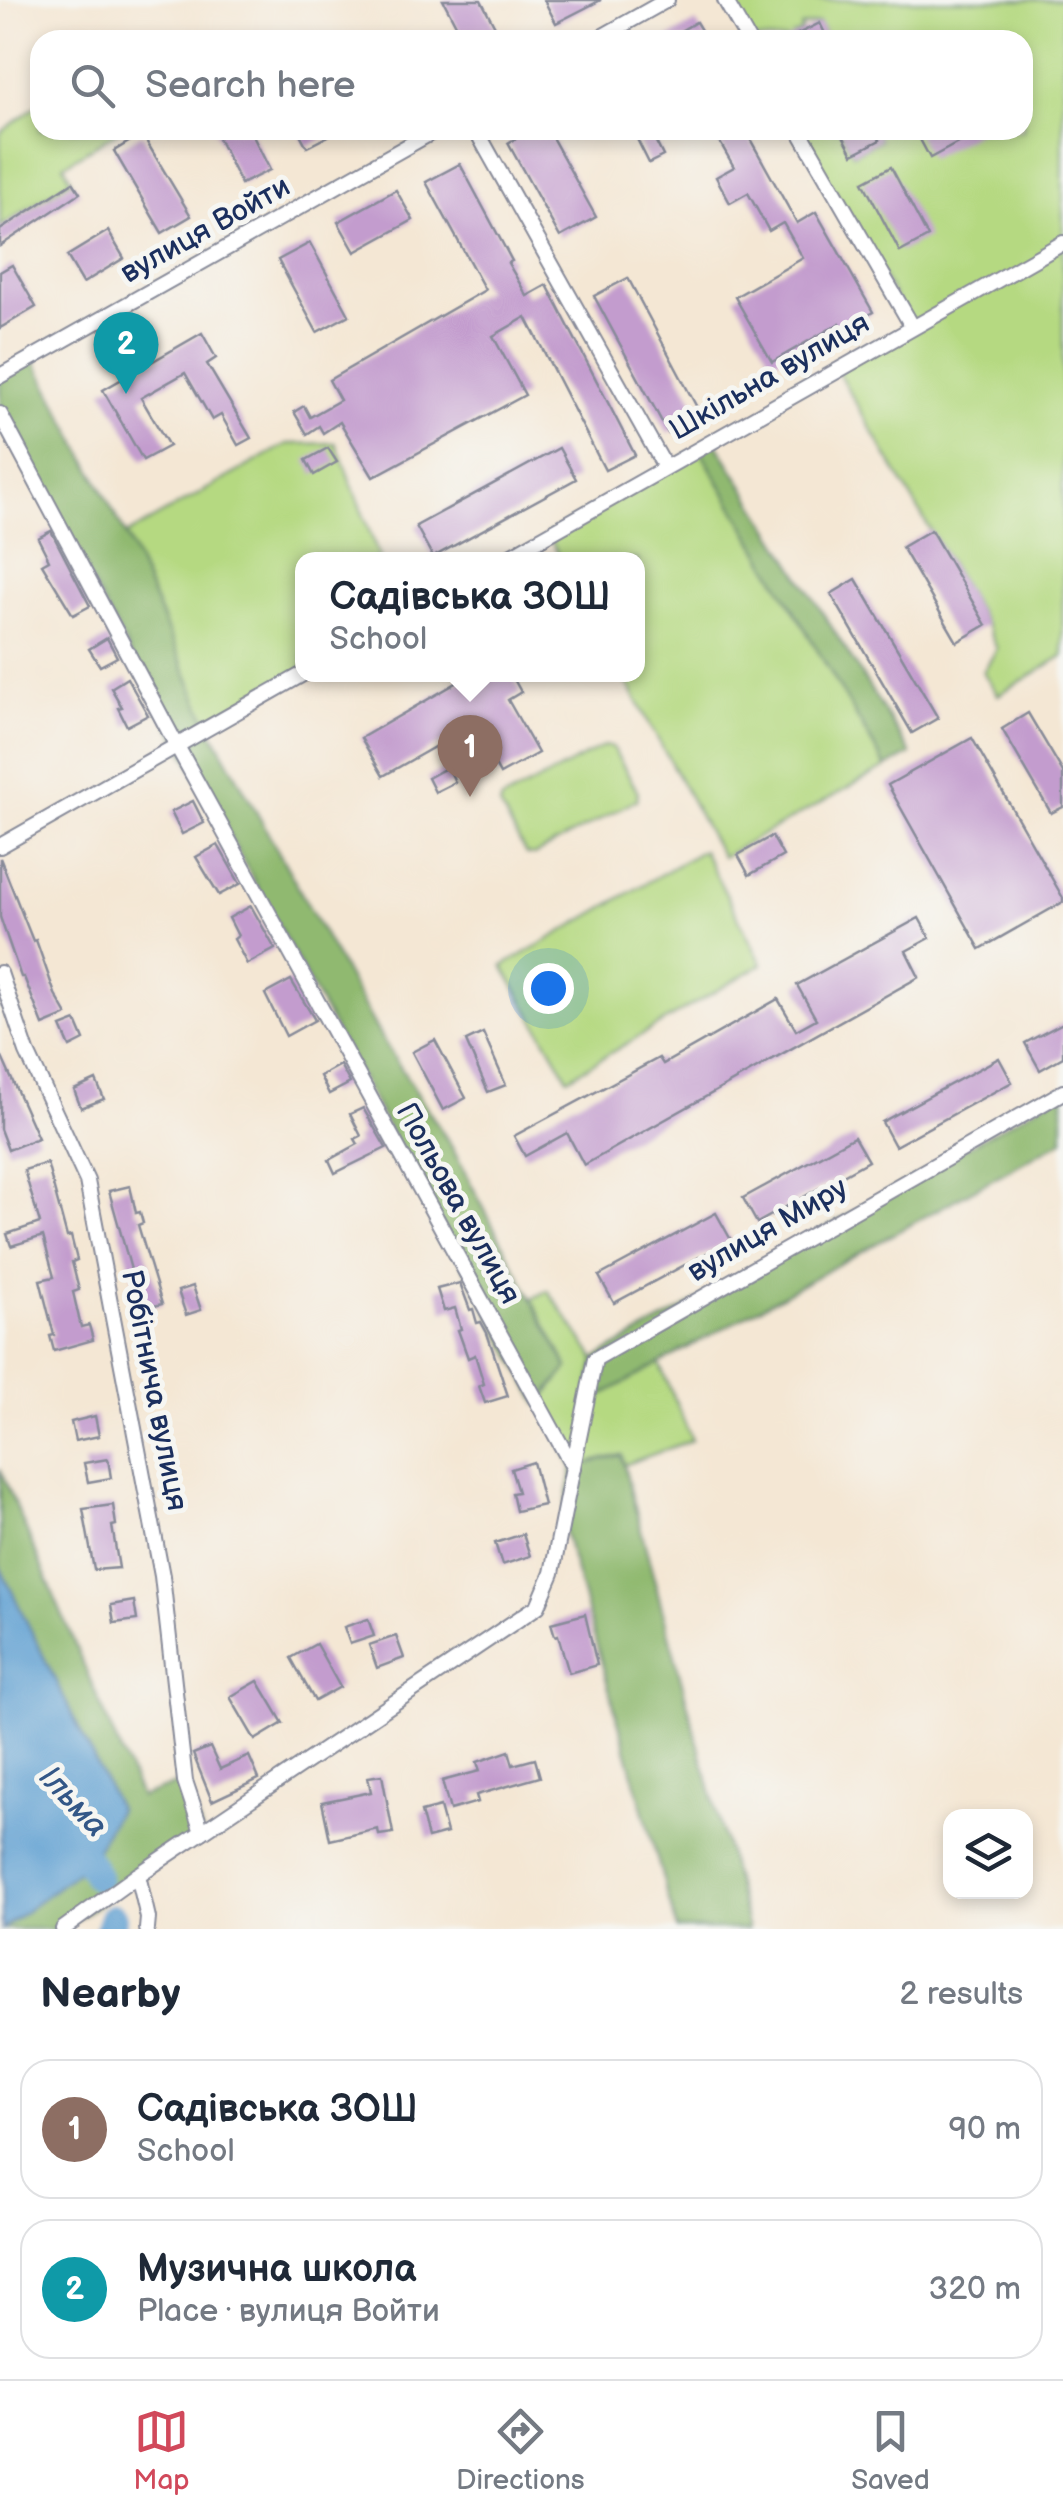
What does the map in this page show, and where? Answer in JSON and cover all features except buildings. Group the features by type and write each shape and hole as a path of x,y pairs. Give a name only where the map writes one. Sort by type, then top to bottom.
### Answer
{"street":[{"path":"614,30 666,0"},
{"path":"725,0 742,30"},
{"name":"вулиця Войти","path":"0,376 418,140"},
{"path":"482,140 665,467"},
{"path":"805,140 912,326"},
{"name":"Шкільна вулиця","path":"517,552 1063,244"},
{"name":"Польова вулиця","path":"0,414 177,746 573,1467"},
{"path":"0,846 295,679"},
{"name":"Робітнича вулиця","path":"0,973 27,1052 87,1181 162,1576 184,1781 202,1832"},
{"name":"вулиця Миру","path":"573,1467 595,1359 1063,1092"},
{"path":"63,1929 138,1874 538,1606 552,1573 573,1467"},
{"path":"138,1874 147,1929"}],"green space":[{"path":"725,0 1063,0 1063,656 998,695 983,672 997,649 986,625 836,369 912,327 805,140 845,140 853,154 880,140 1033,140 1033,30 823,30 819,23 801,27 802,30 742,30"},
{"path":"30,110 30,140 104,140 64,165 71,180 0,227 0,133"},
{"path":"33,358 126,535 210,728 382,1039 450,1144 568,1368 538,1404 0,414 0,376"},
{"path":"714,439 911,754 886,767 699,448"},
{"path":"336,443 377,552 295,552 295,679 210,728 126,535 287,444"},
{"path":"699,448 886,767 722,857 627,682 645,682 645,552 557,552 547,534"},
{"path":"604,746 612,747 638,792 636,800 534,855 526,854 500,806 502,800"},
{"path":"703,850 762,964 568,1078 503,966"},
{"path":"1063,1092 1063,1140 586,1404 595,1359"},
{"path":"548,1290 595,1359 586,1403 659,1363 692,1440 624,1465 622,1455 573,1467 541,1403 568,1367 532,1299"},
{"path":"621,1455 748,1929 677,1929 562,1523 573,1467"},
{"path":"0,1469 140,1797 185,1781 202,1832 63,1929 2,1929 89,1863 118,1809 0,1567"}],"water":[{"path":"0,1567 118,1809 89,1863 2,1929"}],"waterway":[{"name":"Ільма","path":"65,1838 97,1877"},
{"name":"Ільма","path":"109,1929 113,1918"}],"place":[{"name":"Музична школа","path":"126,394"},
{"name":"Садівська ЗОШ","path":"470,797"}]}
